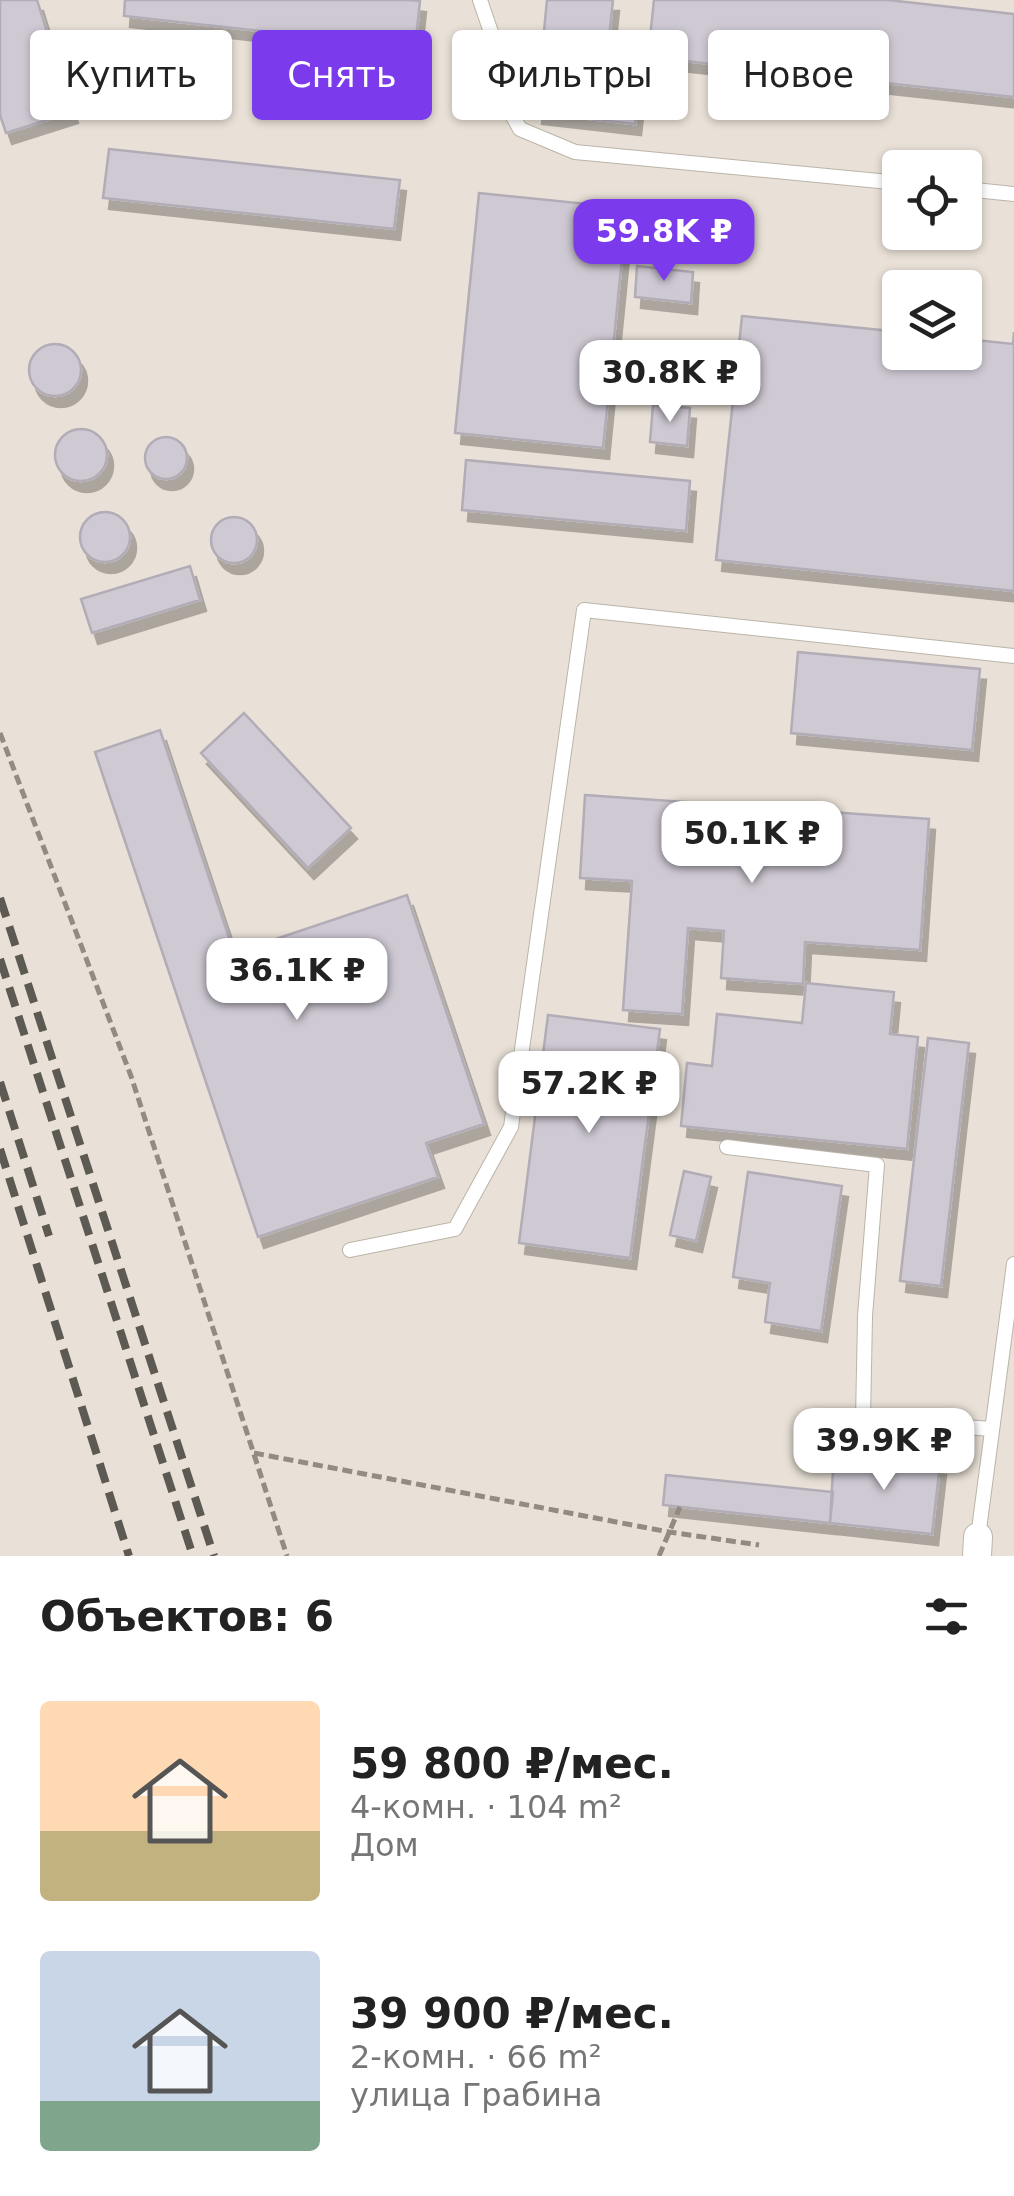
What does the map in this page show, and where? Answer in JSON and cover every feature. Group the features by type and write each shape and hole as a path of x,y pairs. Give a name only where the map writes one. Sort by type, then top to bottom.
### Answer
{"lane":[{"path":"480,0 493,38 498,88 520,129 574,152 882,181"},
{"path":"982,191 1014,194"},
{"path":"350,1250 456,1228 511,1127 584,610 1014,656"},
{"path":"727,1147 877,1165 865,1316 863,1420 992,1429"},
{"path":"978,1546 1014,1264"}],"path":[{"path":"0,732 131,1076 288,1556"},
{"path":"254,1452 669,1532 759,1545"},
{"path":"659,1556 680,1507"}],"building":[{"path":"0,0 37,0 46,30 30,30 30,120 47,120 6,133 0,115"},
{"path":"125,0 420,1 417,30 252,30 124,16"},
{"path":"547,0 613,0 610,30 544,30"},
{"path":"654,0 888,0 1014,14 1014,97 889,83 889,30 708,30 708,64 688,61 688,30 651,30"},
{"path":"599,120 635,120 635,124"},
{"path":"109,149 400,180 394,229 103,198"},
{"path":"479,193 627,208 603,448 455,433"},
{"path":"637,266 693,272 691,303 635,297"},
{"path":"742,316 882,330 882,370 982,370 982,341 1013,344 1014,332 1014,591 716,560"},
{"path":"55,344 73,352 81,370 73,388 55,396 37,388 29,370 37,352"},
{"path":"653,405 690,408 687,446 650,442"},
{"path":"81,429 100,436 107,455 100,474 81,481 62,474 55,455 62,436"},
{"path":"166,437 181,443 187,458 181,473 166,479 151,473 145,458 151,443"},
{"path":"466,460 690,481 686,531 462,510"},
{"path":"105,512 123,519 130,537 123,555 105,562 87,555 80,537 87,519"},
{"path":"234,517 250,524 257,540 250,556 234,563 218,556 211,540 218,524"},
{"path":"190,566 200,600 92,633 81,599"},
{"path":"798,652 980,669 972,750 791,733"},
{"path":"244,713 351,828 308,868 201,753"},
{"path":"160,730 234,953 407,895 484,1124 426,1143 438,1177 258,1237 95,752"},
{"path":"585,795 929,819 920,950 805,942 803,984 721,978 724,931 688,928 682,1014 623,1010 632,881 580,878"},
{"path":"806,983 894,992 890,1034 918,1037 907,1149 681,1126 687,1063 712,1066 717,1014 802,1023"},
{"path":"548,1015 660,1029 630,1258 519,1243"},
{"path":"928,1038 969,1043 941,1286 900,1281"},
{"path":"684,1171 711,1177 696,1241 670,1235"},
{"path":"748,1172 842,1186 821,1331 765,1322 770,1283 733,1277"},
{"path":"834,1452 940,1464 932,1534 830,1523"},
{"path":"666,1475 833,1492 830,1523 663,1505"}],"railway":[{"path":"0,898 214,1556"},
{"path":"0,959 193,1556"},
{"path":"0,1082 49,1236"},
{"path":"0,1149 129,1556"}]}
